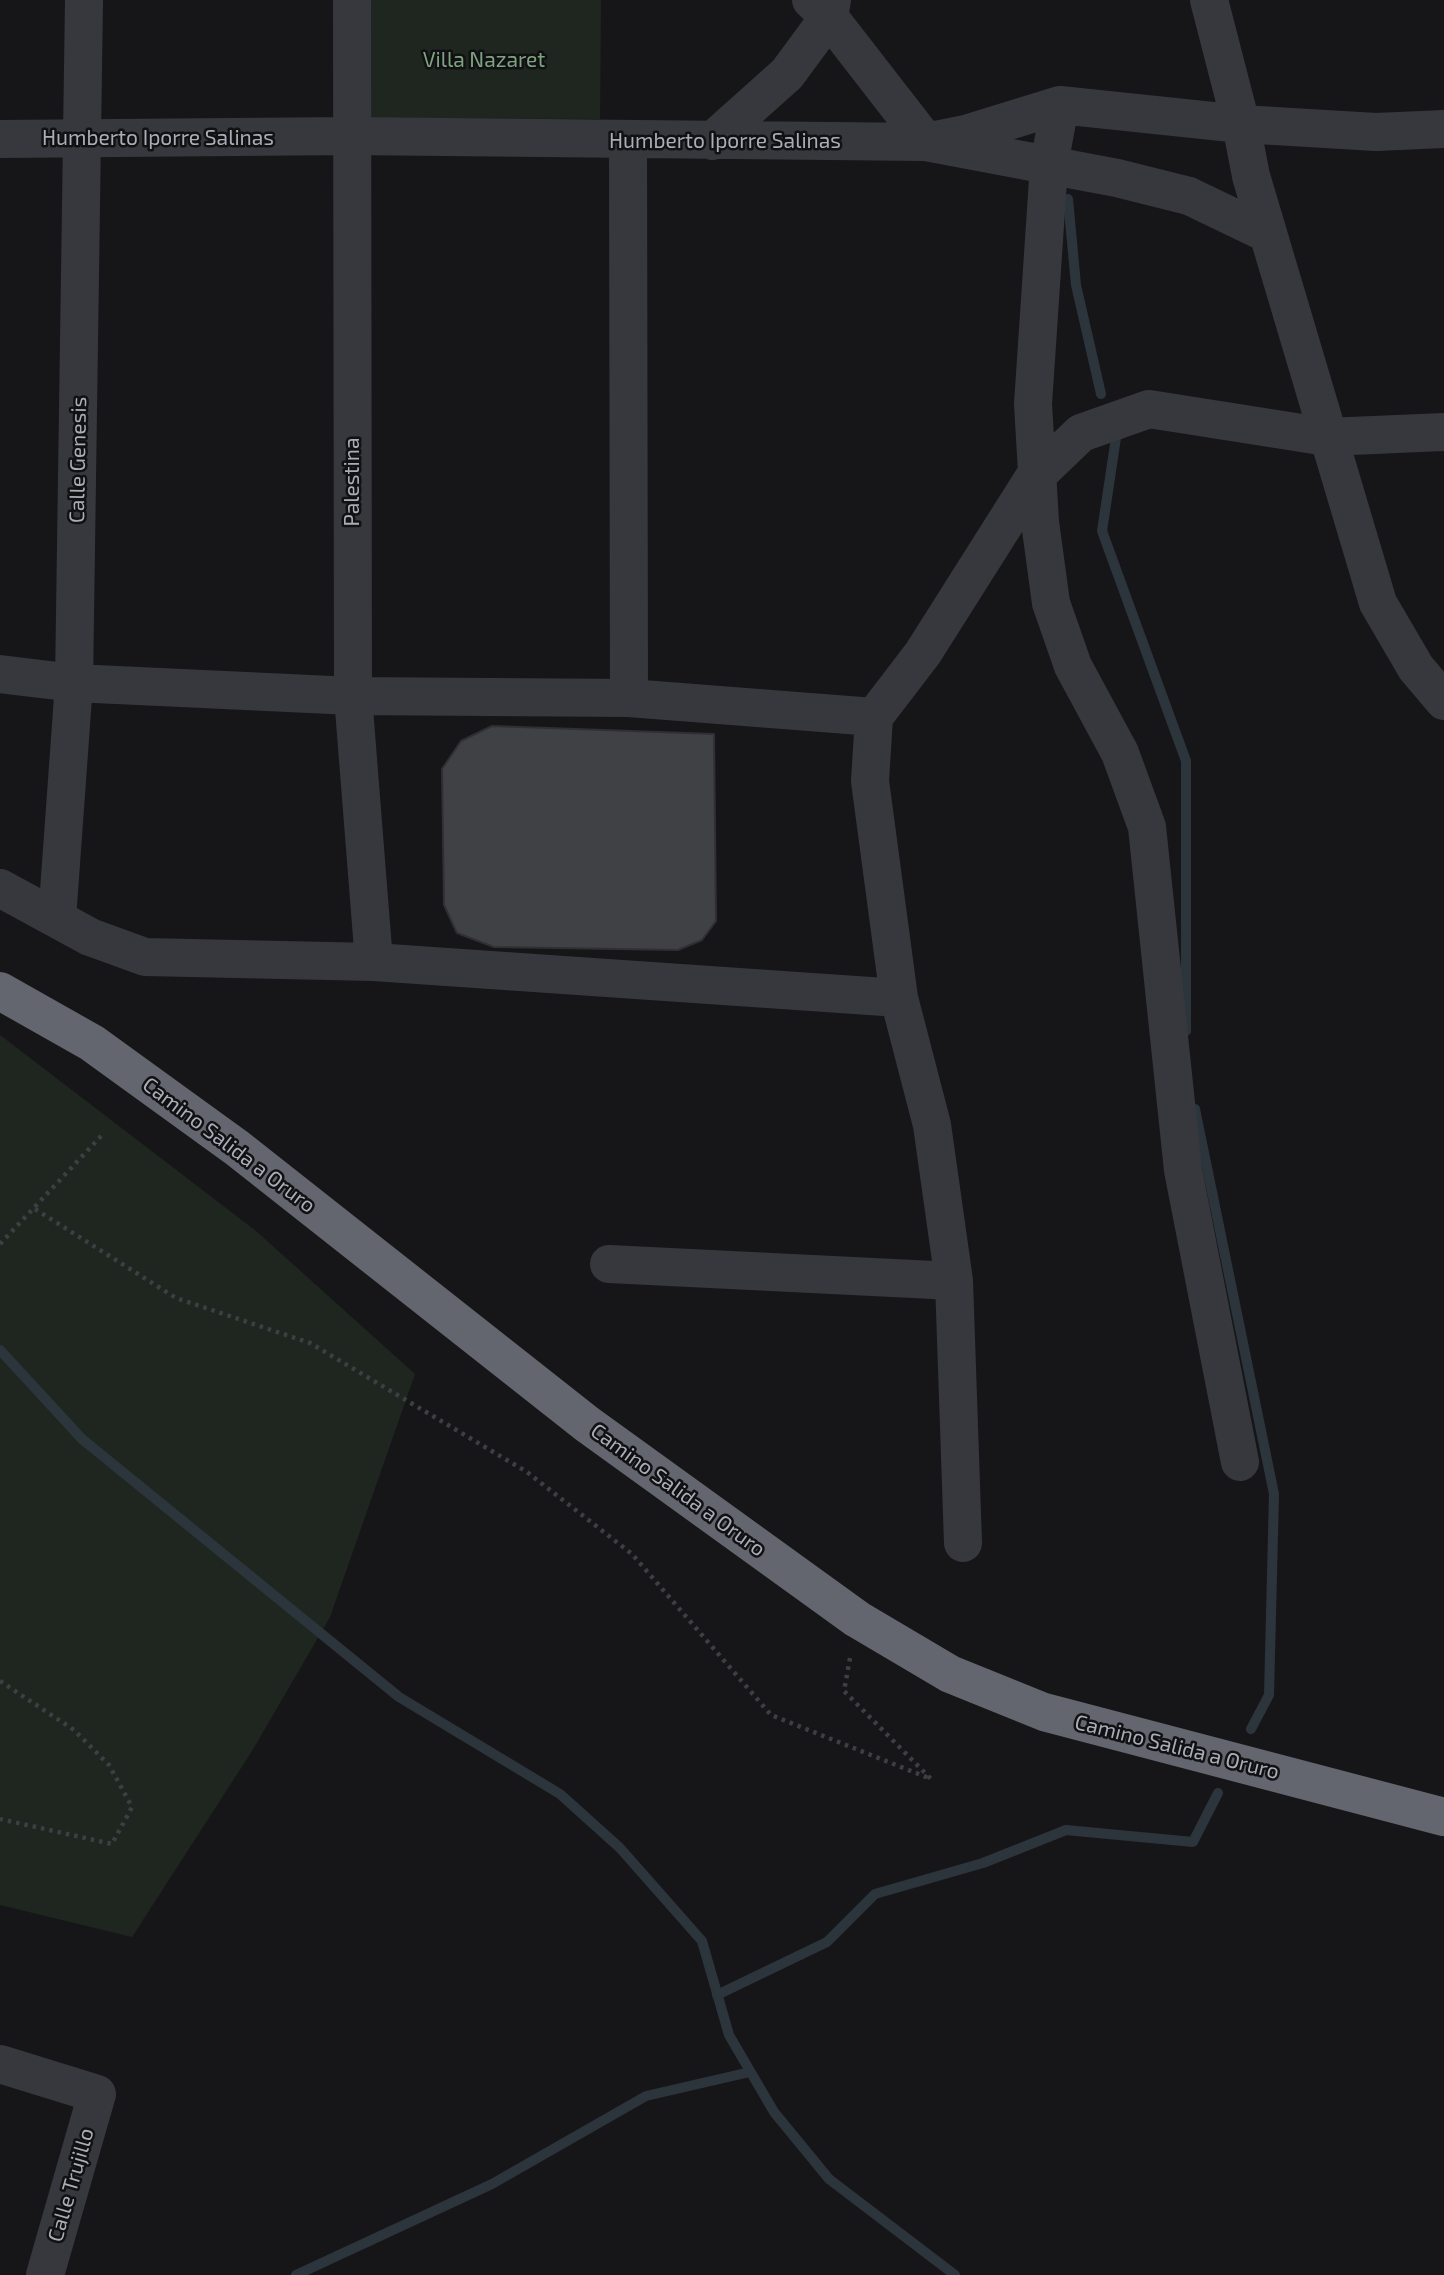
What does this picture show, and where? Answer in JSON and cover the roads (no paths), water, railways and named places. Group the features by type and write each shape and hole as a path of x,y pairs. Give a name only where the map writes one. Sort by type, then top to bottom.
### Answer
{"highway":[{"name":"Camino Salida a Oruro","path":"0,991 92,1043 236,1148 587,1424 857,1619 950,1674 1044,1712 1444,1817"}],"street":[{"name":"Calle Genesis","path":"57,919 74,682 84,0"},
{"name":"Palestina","path":"352,0 350,136 353,696 374,962"},
{"path":"1209,0 1241,124 1251,176 1378,603 1416,668 1444,701"},
{"path":"712,141 787,74 824,6 926,142 1117,178 1189,196 1268,234"},
{"name":"Humberto Iporre Salinas","path":"0,139 350,136 628,141 926,142 966,134 1060,105 1241,124 1376,132 1444,129"},
{"path":"1060,105 1049,165 1033,404 1037,475 1051,603 1073,666 1120,753 1147,827 1183,1170 1240,1462"},
{"path":"628,141 629,698"},
{"path":"963,1543 954,1281 932,1125 899,998 870,781 874,716 923,653 1037,475 1082,433 1149,409 1327,437 1444,432"},
{"path":"0,674 74,682 353,696 629,698 874,716"},
{"path":"0,888 90,937 145,957 374,962 899,998"},
{"path":"609,1264 954,1281"},
{"name":"Calle Trujillo","path":"0,2064 97,2094 45,2275"}],"waterway":[{"path":"1068,199 1076,285 1101,394"},
{"path":"1117,431 1102,531 1186,761 1186,1031"},
{"path":"1195,1109 1274,1494 1269,1695 1251,1729"},
{"path":"0,1350 82,1439 399,1697 560,1794 620,1848 702,1941 729,2035 774,2112 829,2179 955,2275"},
{"path":"717,1995 827,1942 875,1894 983,1863 1066,1830 1193,1842 1218,1793"},
{"path":"296,2275 492,2184 646,2096 750,2072"}],"park label":[{"name":"Villa Nazaret","path":"484,60"}]}
